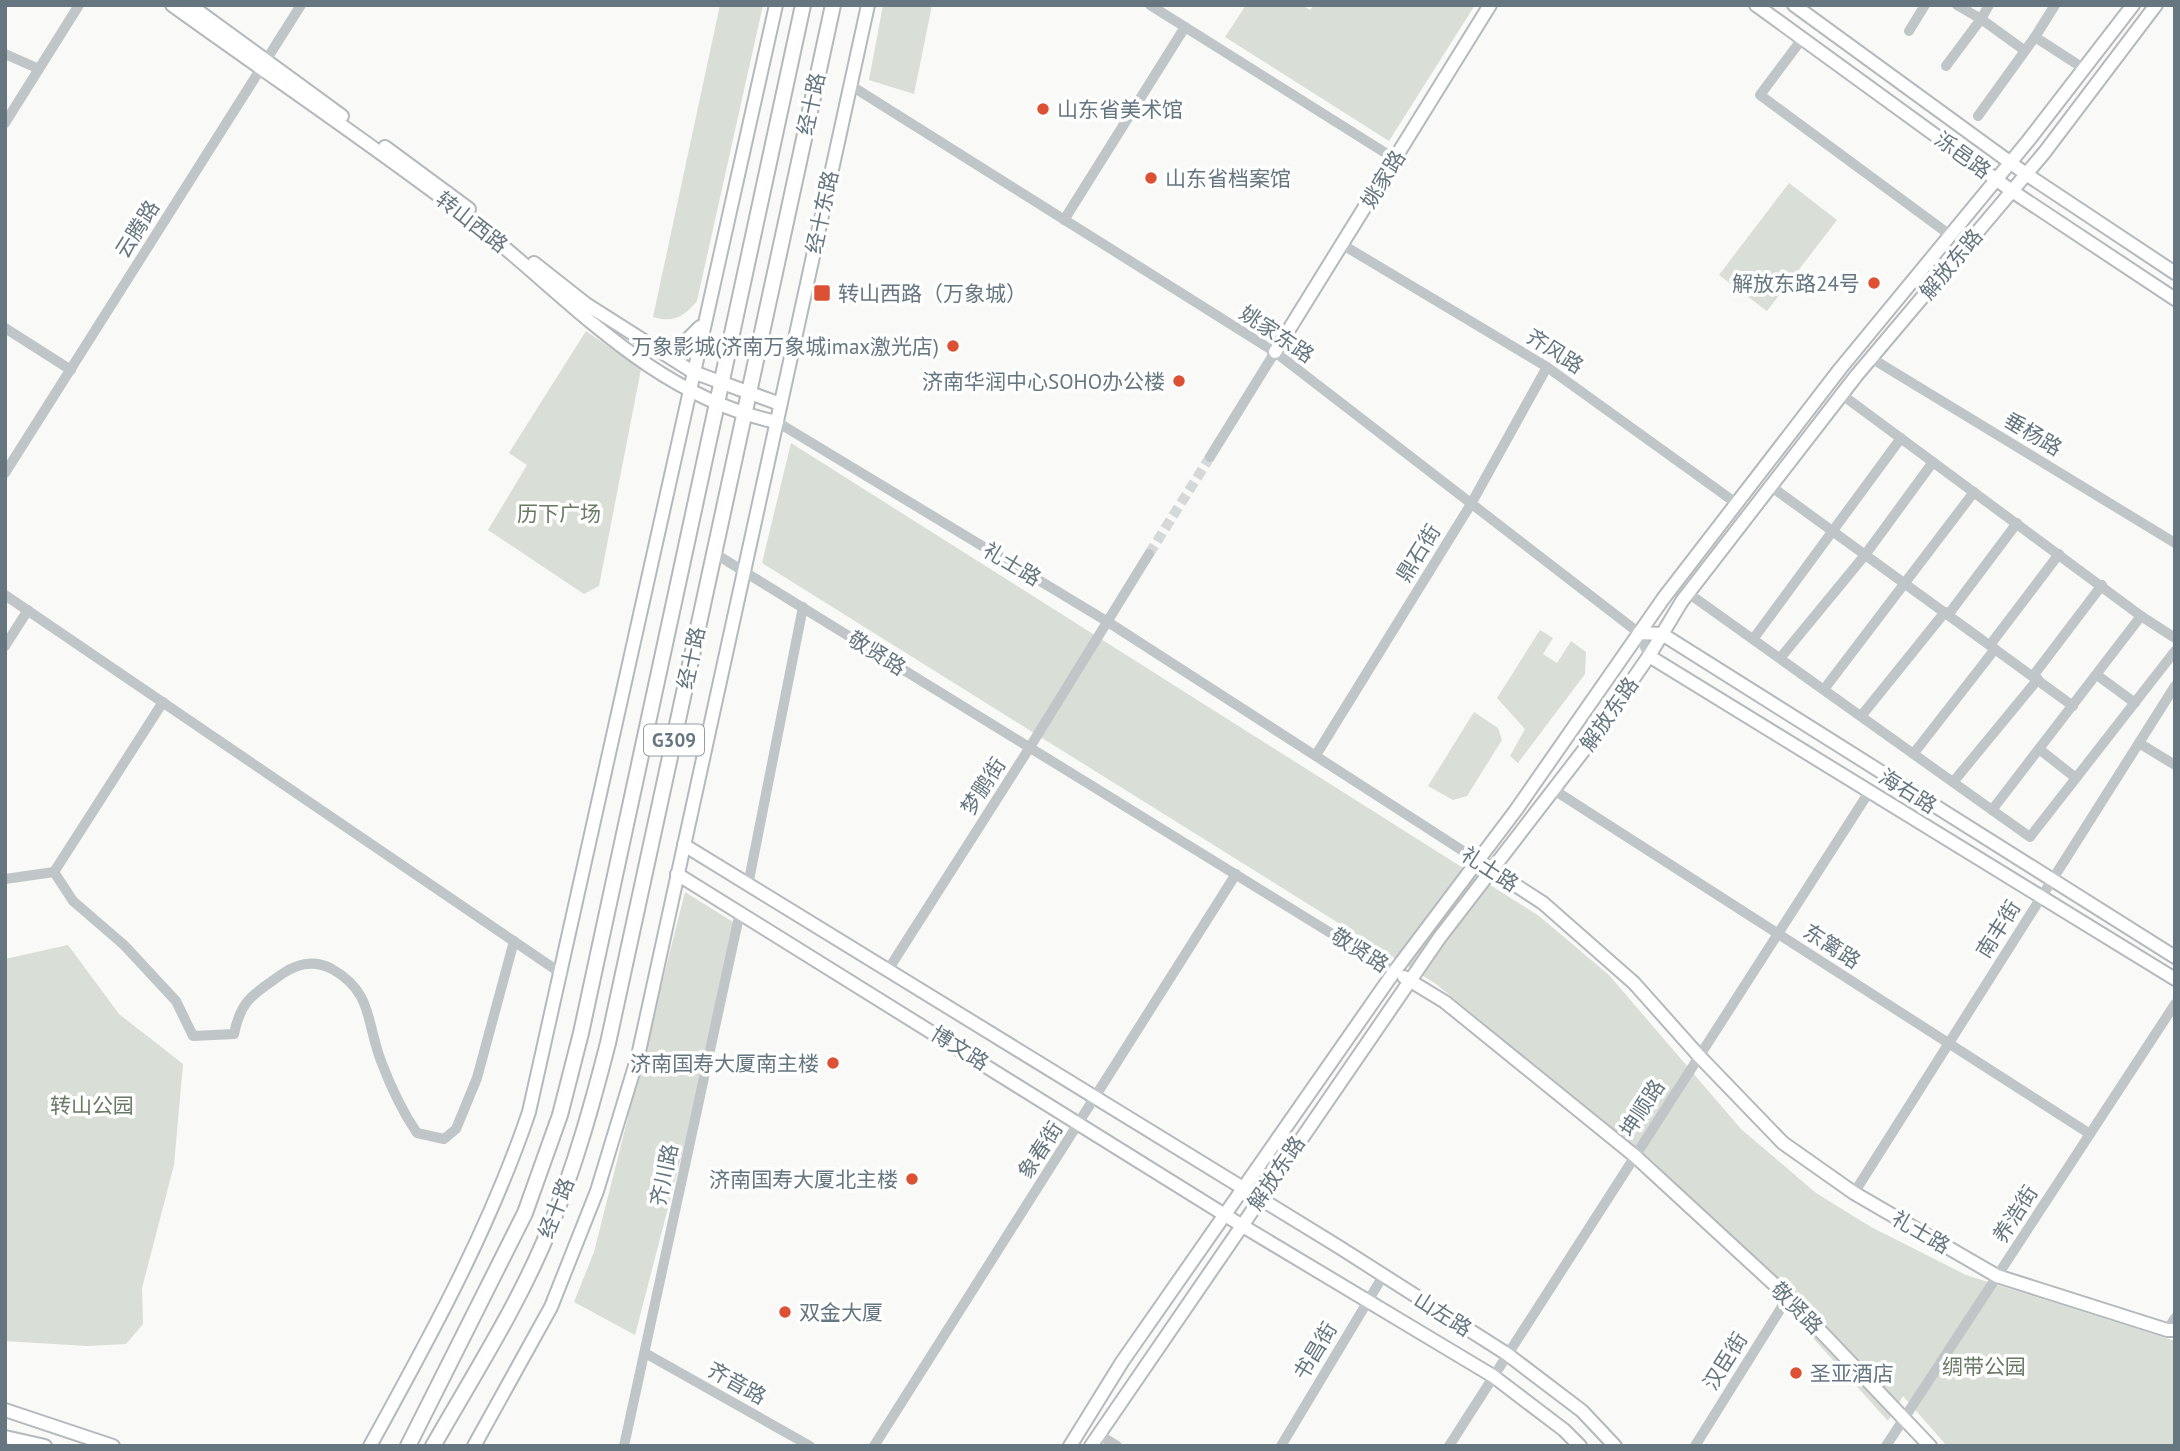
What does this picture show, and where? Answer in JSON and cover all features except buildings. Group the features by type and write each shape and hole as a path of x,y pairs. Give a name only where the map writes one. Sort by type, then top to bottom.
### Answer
{"highway":[{"name":"经十路","path":"408,1446 525,1213 560,1115 718,405 803,5"},
{"name":"经十路","path":"433,1446 514,1305 551,1226 587,1126 833,5"}],"main road":[{"name":"转山西路","path":"172,5 264,63 448,191 586,304 643,342 693,372 780,404"},
{"name":"转山西路","path":"190,5 461,212 592,323 689,392 744,415 778,422"},
{"path":"370,1446 462,1279 508,1175 529,1112 562,974 704,321 776,5"},
{"name":"经十路","path":"850,85 868,5"},
{"name":"姚家路","path":"1275,352 1490,5"},
{"name":"泺邑路","path":"1756,5 2012,191 2175,299"},
{"name":"泺邑路","path":"1794,5 2026,174 2175,273"},
{"name":"解放东路","path":"1070,1446 1122,1362 1394,972 1478,860 1639,633 1736,503 2133,5"},
{"name":"解放东路","path":"1091,1446 1259,1198 1491,870 1554,790 1649,656 1688,593 1841,394 2026,174 2156,5"},
{"name":"经十东路","path":"778,422 850,85"},
{"path":"643,342 664,348 680,347 704,321"},
{"name":"经十路","path":"474,1446 551,1307 597,1191 638,1056 743,570 778,422"},
{"name":"海右路","path":"1639,633 1662,634 2175,957"},
{"name":"海右路","path":"1649,656 2175,979"},
{"name":"博文路","path":"684,845 1259,1198"},
{"name":"礼士路","path":"1478,860 1543,903 1634,983 1699,1056 1783,1143 1854,1193 1997,1276 2171,1330"},
{"name":"博文路","path":"677,874 1081,1122 1241,1225"},
{"name":"敬贤路","path":"1394,972 1445,1002 1634,1156 1788,1297 1930,1446"},
{"name":"山左路","path":"1259,1198 1507,1354 1582,1411 1615,1446"},
{"name":"山左路","path":"1241,1225 1369,1299 1493,1376 1564,1430 1580,1446"},
{"path":"5,1410 113,1446"},
{"path":"5,1437 46,1446"}],"street":[{"path":"5,123 79,5"},
{"name":"云腾路","path":"5,473 301,5"},
{"path":"1150,5 1395,159"},
{"path":"1909,31 1925,5"},
{"path":"1957,5 2024,50"},
{"path":"1946,66 1989,5"},
{"path":"1978,116 2055,5"},
{"path":"1064,220 1185,27"},
{"path":"2035,37 2083,68"},
{"path":"1802,38 1760,95 1950,235"},
{"path":"5,54 39,69"},
{"name":"姚家东路","path":"850,85 1275,352 1639,633 1649,656"},
{"name":"齐风路","path":"1343,245 1548,366 1736,503"},
{"path":"5,328 71,370"},
{"path":"1210,457 1275,352"},
{"name":"垂杨路","path":"1871,358 2175,544"},
{"name":"鼎石街","path":"1316,755 1471,504 1548,366"},
{"path":"1841,394 2141,616 2175,638"},
{"name":"礼士路","path":"778,422 1108,622 1478,860"},
{"path":"1754,638 1901,438"},
{"path":"1781,657 1865,555 1934,462"},
{"path":"1769,485 2073,706"},
{"path":"1825,688 1975,492"},
{"path":"1862,715 2017,523"},
{"name":"敬贤路","path":"714,553 1394,972"},
{"name":"梦鹏街","path":"888,970 1149,554"},
{"path":"1914,752 2059,554"},
{"path":"1954,781 2036,678 2102,585"},
{"path":"1688,593 1825,688 2029,837 2175,651"},
{"path":"5,595 562,974"},
{"path":"748,884 803,607"},
{"path":"5,646 28,610"},
{"path":"1992,810 2141,616"},
{"path":"2097,675 2134,703"},
{"name":"南丰街","path":"1854,1193 2175,686"},
{"path":"5,879 54,872 163,702"},
{"path":"2138,743 2175,765"},
{"path":"2039,749 2076,778"},
{"name":"东篱路","path":"1554,790 1947,1045 2090,1134"},
{"name":"坤顺路","path":"1449,1446 1869,792"},
{"path":"54,872 73,901 124,945 170,993 193,1036 234,1034 238,1015 247,998 293,967 318,962 354,983 367,1010 381,1061 403,1112 417,1133 444,1139 456,1129 477,1078 514,941"},
{"name":"象春街","path":"874,1446 1236,874"},
{"name":"齐川路","path":"624,1446 740,912"},
{"name":"养浩街","path":"1886,1446 2175,1004"},
{"name":"书昌街","path":"1281,1446 1383,1276"},
{"name":"汉臣街","path":"1695,1446 1788,1297"},
{"path":"2171,1330 2175,1318"},
{"name":"齐音路","path":"645,1353 810,1446"},
{"path":"1098,1434 1117,1446"}],"green space":[{"path":"720,5 763,5 697,301 678,317 660,319 653,317"},
{"path":"883,5 932,5 914,94 869,80"},
{"path":"1246,5 1302,5 1310,10 1314,5 1475,5 1389,141 1225,37"},
{"path":"1789,183 1837,220 1767,311 1719,275"},
{"name":"历下广场","path":"586,331 641,369 599,586 584,594 488,530 527,465 509,453"},
{"name":"绸带公园","path":"791,443 1539,916 1609,975 1741,1129 1816,1193 1871,1227 1966,1275 2175,1341 2175,1446 1947,1446 1903,1396 1888,1421 1654,1162 1436,984 762,563"},
{"path":"1540,630 1553,638 1543,654 1557,663 1571,641 1586,652 1585,674 1518,763 1510,756 1525,729 1497,698"},
{"path":"1474,712 1498,728 1502,740 1467,796 1453,800 1428,786"},
{"path":"685,892 741,927 635,1335 574,1302 594,1252"},
{"name":"转山公园","path":"68,945 119,1014 183,1064 174,1165 142,1288 143,1324 126,1344 87,1346 5,1341 5,959"}],"tunnel":[{"path":"1149,554 1210,457"}],"place":[{"name":"山东省美术馆","path":"1043,109"},
{"name":"山东省档案馆","path":"1151,178"},
{"name":"解放东路24号","path":"1874,283"},
{"name":"转山西路（万象城）","path":"822,293"},
{"name":"万象影城(济南万象城imax激光店)","path":"953,346"},
{"name":"济南华润中心SOHO办公楼","path":"1179,381"},
{"name":"济南国寿大厦南主楼","path":"833,1063"},
{"name":"济南国寿大厦北主楼","path":"912,1179"},
{"name":"双金大厦","path":"785,1312"},
{"name":"圣亚酒店","path":"1796,1373"}]}
